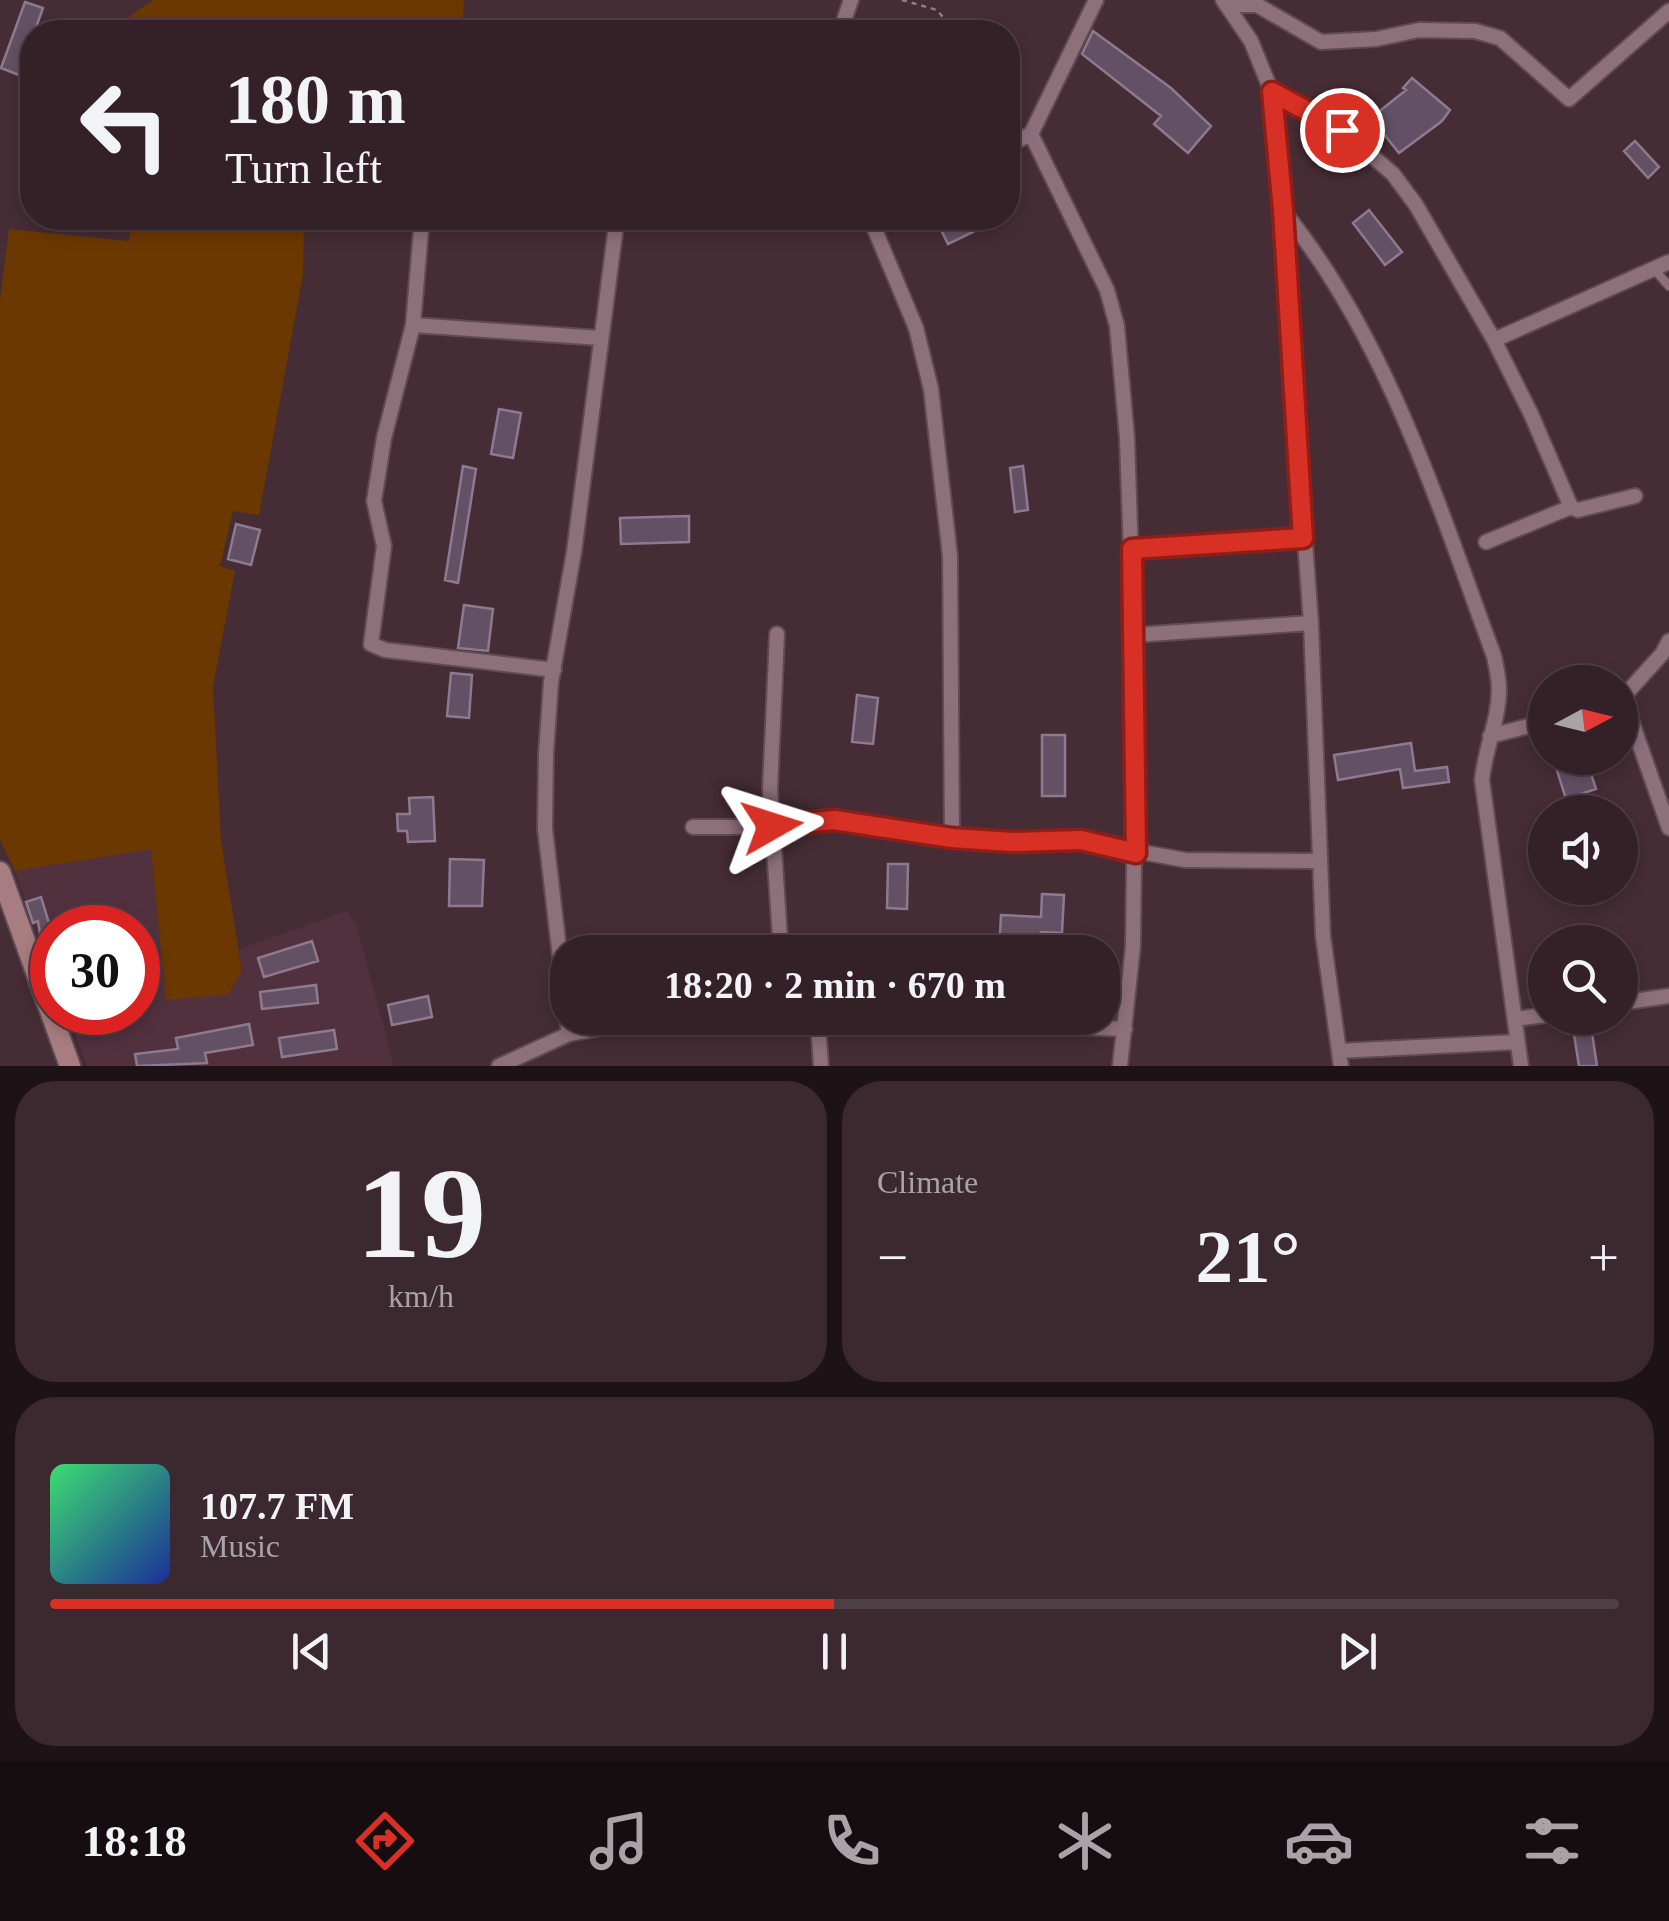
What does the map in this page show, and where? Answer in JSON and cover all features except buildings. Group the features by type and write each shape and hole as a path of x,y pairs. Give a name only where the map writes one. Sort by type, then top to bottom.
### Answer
{"street":[{"path":"1020,139 1026,136 1096,0"},
{"path":"1226,2 1257,5 1320,42 1376,39 1419,30 1489,33 1500,38 1569,99 1669,11"},
{"path":"1226,2 1264,67 1272,92 1311,623 1323,936 1340,1058 1517,1042"},
{"path":"1272,92 1342,130 1394,174 1494,340 1532,414 1571,507 1578,510 1635,496"},
{"path":"1026,136 1113,306 1127,438 1136,853 1120,1066"},
{"path":"1283,210 1321,258 1355,318 1426,475 1494,656 1500,688 1484,750 1482,780 1521,1066"},
{"path":"421,230 413,324 374,501 384,546 371,644 385,650 554,670"},
{"path":"557,935 545,829 546,753 554,670 574,552 616,230"},
{"path":"877,230 916,328 931,389 950,556 952,838"},
{"path":"1494,340 1669,262"},
{"path":"413,324 600,338"},
{"path":"1486,542 1571,507"},
{"path":"1132,549 1303,538"},
{"path":"1134,635 1311,623"},
{"path":"776,634 772,826 780,935"},
{"path":"1638,680 1669,641"},
{"path":"1490,736 1528,726"},
{"path":"1638,742 1669,828"},
{"path":"694,826 772,826 834,820 952,838 1012,842 1081,840 1185,860 1318,861"},
{"path":"0,872 70,1066"},
{"path":"1638,1000 1669,996"},
{"path":"1515,1019 1528,1017"},
{"path":"1120,1029 1125,1029"},
{"path":"498,1066 567,1035"},
{"path":"819,1035 821,1066"}],"lane":[{"path":"1653,268 1669,286"}],"path":[{"path":"902,0 937,10 945,20"},
{"path":"1020,126 1026,136"}],"shaded area":[{"path":"153,0 464,0 463,20 124,20"},
{"path":"9,229 129,241 130,230 304,230 303,274 259,515 233,511 220,566 235,571 213,687 221,841 242,971 229,994 166,1000 160,905 157,905 151,849 15,871 0,840 0,300"},
{"path":"152,848 158,905 30,905 30,913 15,871"},
{"path":"347,911 357,927 394,1066 87,1066 75,1035 160,1035 160,929 167,999 242,971 239,949"}],"route":[{"path":"772,826 834,820 952,838 1012,842 1081,840 1136,853 1132,549 1303,538 1272,92 1342,130"}]}
